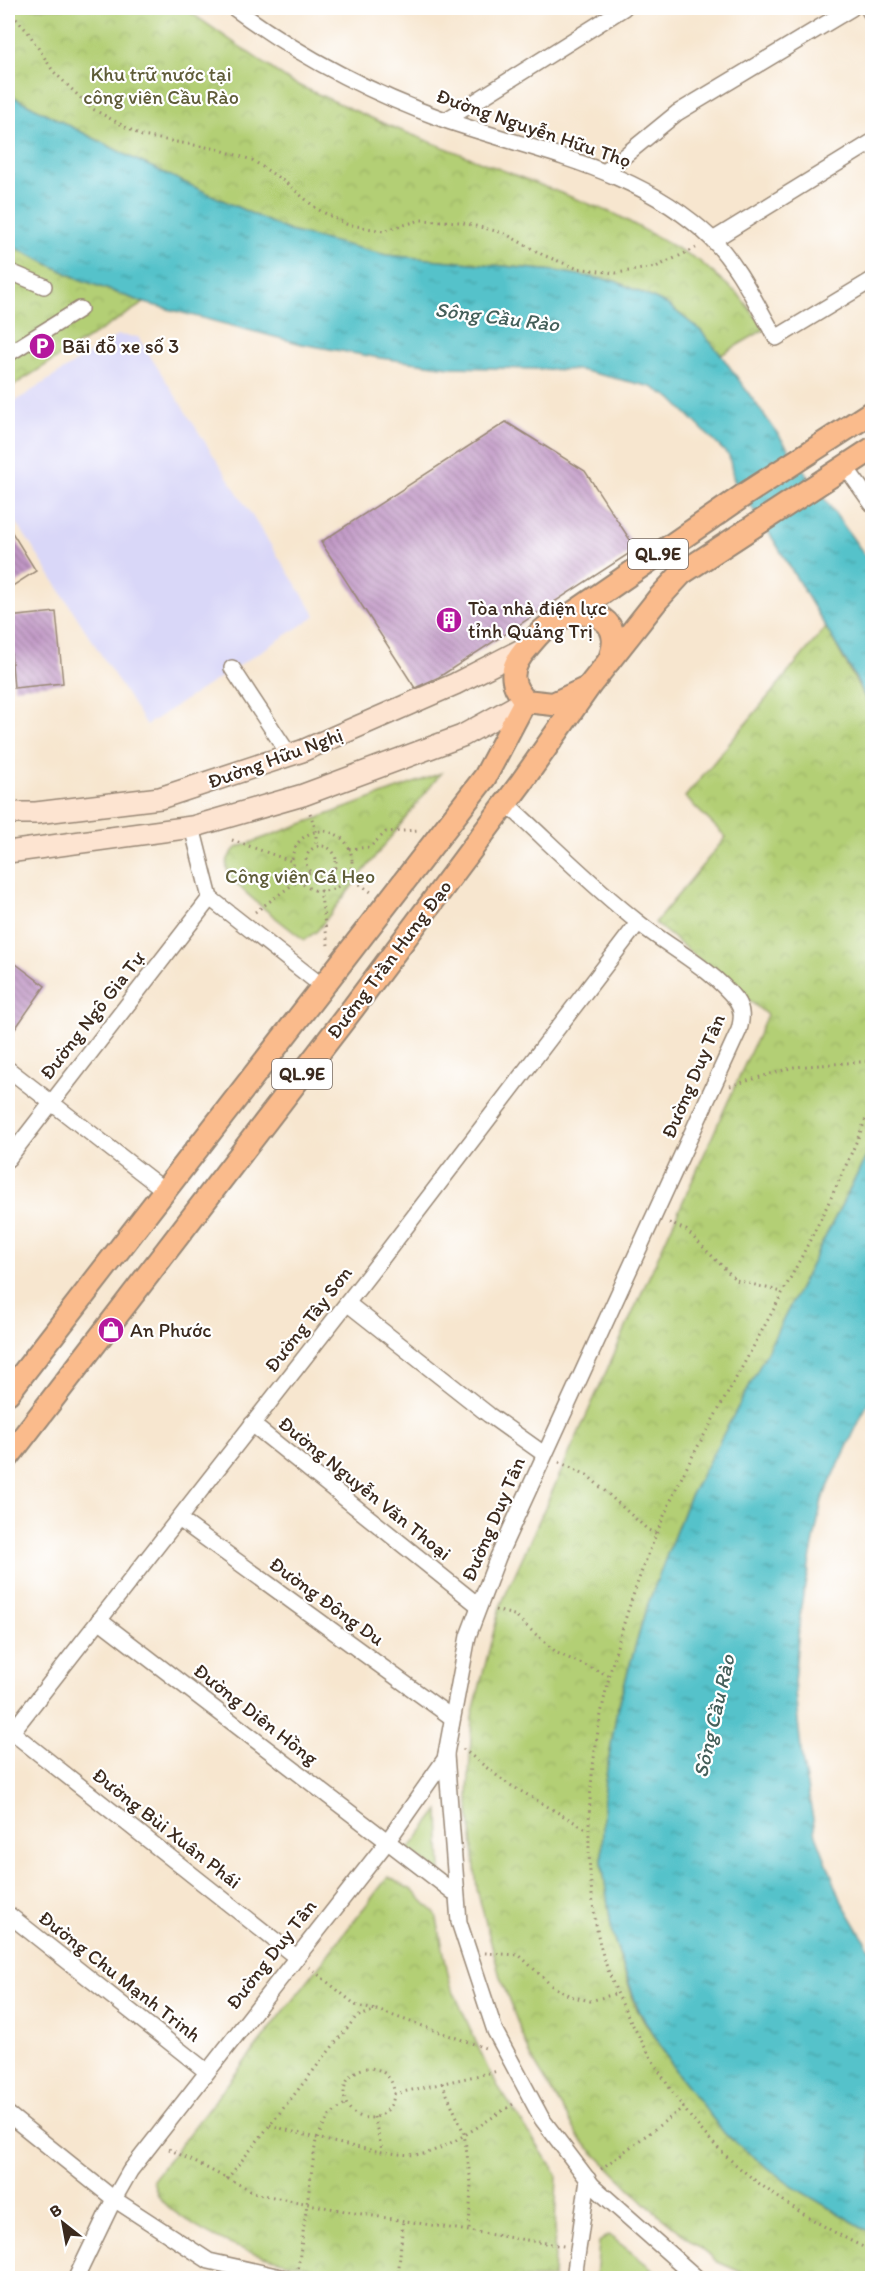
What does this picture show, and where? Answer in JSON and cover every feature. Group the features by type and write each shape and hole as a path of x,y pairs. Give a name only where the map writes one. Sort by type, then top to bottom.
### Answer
{"main road":[{"name":"QL.9E","path":"569,616 747,493 873,412"},
{"name":"QL.9E","path":"837,472 873,449"},
{"name":"Đường Trần Hưng Đạo","path":"8,1457 353,1008 506,803 590,685 682,573 837,472"},
{"path":"525,701 514,685 513,676 519,657 546,627 569,616 597,616 611,626 615,647 609,662"},
{"name":"Đường Hữu Nghị","path":"8,813 36,813 160,798 290,756 455,684 527,647"},
{"name":"Đường Trần Hưng Đạo","path":"8,1393 484,777 525,701 553,704 566,700 590,685"},
{"name":"Đường Hữu Nghị","path":"8,852 192,827 303,795 462,736 525,701"},
{"path":"322,986 353,1008"}],"street":[{"name":"Đường Nguyễn Hữu Thọ","path":"234,8 346,77 377,93 446,120 606,171 665,203 713,240 742,280 776,338 872,280"},
{"path":"446,120 624,8"},
{"path":"606,171 677,113 852,8"},
{"path":"868,8 873,15"},
{"path":"713,240 873,142"},
{"path":"8,271 44,286"},
{"path":"8,354 80,309"},
{"path":"837,472 873,504"},
{"path":"232,668 290,756"},
{"name":"Đường Duy Tân","path":"76,2278 130,2171 206,2070 387,1842 445,1759 451,1717 468,1636 508,1532 739,1030 742,1018 740,1007 716,981 638,923 506,803"},
{"path":"192,827 210,898 322,986"},
{"name":"Đường Ngô Gia Tự","path":"8,1159 210,898"},
{"name":"Đường Tây Sơn","path":"9,1733 347,1303 638,923"},
{"path":"8,1069 165,1190"},
{"path":"347,1303 544,1454"},
{"name":"Đường Nguyễn Văn Thoại","path":"252,1424 479,1606"},
{"name":"Đường Đông Du","path":"179,1519 451,1717"},
{"name":"Đường Diên Hồng","path":"99,1620 456,1894"},
{"name":"Đường Bùi Xuân Phái","path":"9,1733 296,1957"},
{"path":"446,1752 459,1922 495,2031 542,2120 588,2180 697,2278"},
{"name":"Đường Chu Mạnh Trinh","path":"8,1914 206,2070"},
{"path":"8,2114 114,2199 209,2261 285,2278"},
{"path":"574,2278 588,2180"}],"path":[{"path":"8,10 28,32 53,71 91,108 142,136 217,149 252,160 285,182 317,210 346,224 383,231 421,220 459,222 504,233 543,255 576,268 616,273 656,267 713,240"},
{"path":"309,811 316,831 316,846 306,858 310,872"},
{"path":"349,849 370,847 386,832 422,830 415,839"},
{"path":"316,831 336,834 349,849 351,858 348,876 334,888 320,890 306,887 298,880 291,861 298,842 316,831"},
{"path":"224,843 243,836"},
{"path":"232,840 291,861"},
{"path":"255,912 310,872 324,876 335,867 336,858 331,849 316,846"},
{"path":"335,867 372,893 379,884"},
{"path":"320,890 328,948 336,939"},
{"path":"248,906 263,918"},
{"path":"711,1092 794,1067 873,1061"},
{"path":"873,1103 856,1145 782,1292 676,1488 629,1605 610,1676 590,1785 588,1861 598,1938 627,2014 662,2080 713,2144 779,2198 851,2241 873,2251"},
{"path":"654,1216 686,1230 736,1280 782,1292"},
{"path":"544,1454 587,1475 648,1530 658,1534"},
{"path":"479,1606 514,1615 557,1653 610,1676"},
{"path":"448,1736 505,1782 589,1831"},
{"path":"468,1952 519,1955 552,1986 570,1996 590,2001 619,1993"},
{"path":"296,1957 357,2006 377,2010 511,2062"},
{"path":"227,2179 356,2017 377,2010"},
{"path":"394,2094 442,2083 511,2062"},
{"path":"377,2068 384,2072 393,2085 394,2094 388,2109 374,2117 357,2115 346,2103 343,2095 347,2079 361,2069 377,2068"},
{"path":"442,2083 464,2133 471,2183 469,2231"},
{"path":"270,2125 316,2140 426,2154 529,2095"},
{"path":"297,2278 316,2140 329,2116 346,2103"},
{"path":"588,2180 684,2107"},
{"path":"374,2117 382,2150"},
{"path":"154,2142 258,2194 403,2221 578,2248"},
{"path":"398,2278 403,2221"}],"shaded area":[{"path":"118,335 138,337 316,616 146,725 8,509 8,406"}],"green space":[{"name":"Khu trữ nước tại công viên Cầu Rào","path":"8,8 184,8 291,82 387,125 617,215 698,260 739,295 765,329 721,355 701,331 668,305 615,281 555,271 386,255 289,231 130,157 8,94"},
{"name":"Bãi đỗ xe số 3","path":"8,244 79,279 144,303 8,389"},
{"path":"826,627 872,711 872,1145 752,1381 688,1500 645,1612 617,1710 604,1788 602,1861 612,1933 636,2008 677,2073 725,2134 790,2185 872,2233 872,2278 754,2278 718,2262 648,2206 581,2140 531,2057 500,1977 477,1889 468,1797 472,1716 500,1607 767,1015 655,923 726,837 685,797"},
{"name":"Công viên Cá Heo","path":"441,773 317,931 304,940 249,896 227,869 230,855 236,848"},
{"path":"439,1810 441,1873 409,1849"},
{"path":"388,1877 412,1890 436,1914 450,1983 491,2076 557,2175 553,2278 412,2277 313,2268 267,2257 224,2241 173,2211 158,2195 153,2180"},
{"path":"609,2235 664,2278 596,2278 599,2242"}],"water":[{"name":"Sông Cầu Rào","path":"8,94 130,157 289,231 386,255 555,271 615,281 668,305 701,331 721,355 872,565 872,711 852,671 775,542 734,481 729,456 671,398 652,387 580,370 450,367 380,358 302,344 145,303 79,279 8,244"},
{"name":"Sông Cầu Rào","path":"872,1145 872,1394 822,1500 801,1606 794,1682 802,1759 816,1835 842,1902 872,1953 872,2233 790,2185 725,2134 677,2073 638,2009 612,1933 602,1861 604,1788 617,1710 645,1612 688,1500 752,1381"}],"building":[{"name":"Tòa nhà điện lực tỉnh Quảng Trị","path":"506,422 585,471 636,549 439,677 415,688 321,542"},
{"path":"8,526 36,571 8,589"},
{"path":"56,612 63,683 14,688 8,617"},
{"path":"8,958 45,986 8,1039"}],"place":[{"name":"Bãi đỗ xe số 3","path":"42,346"},
{"name":"Tòa nhà điện lực tỉnh Quảng Trị","path":"449,620"},
{"name":"An Phước","path":"111,1330"}]}
